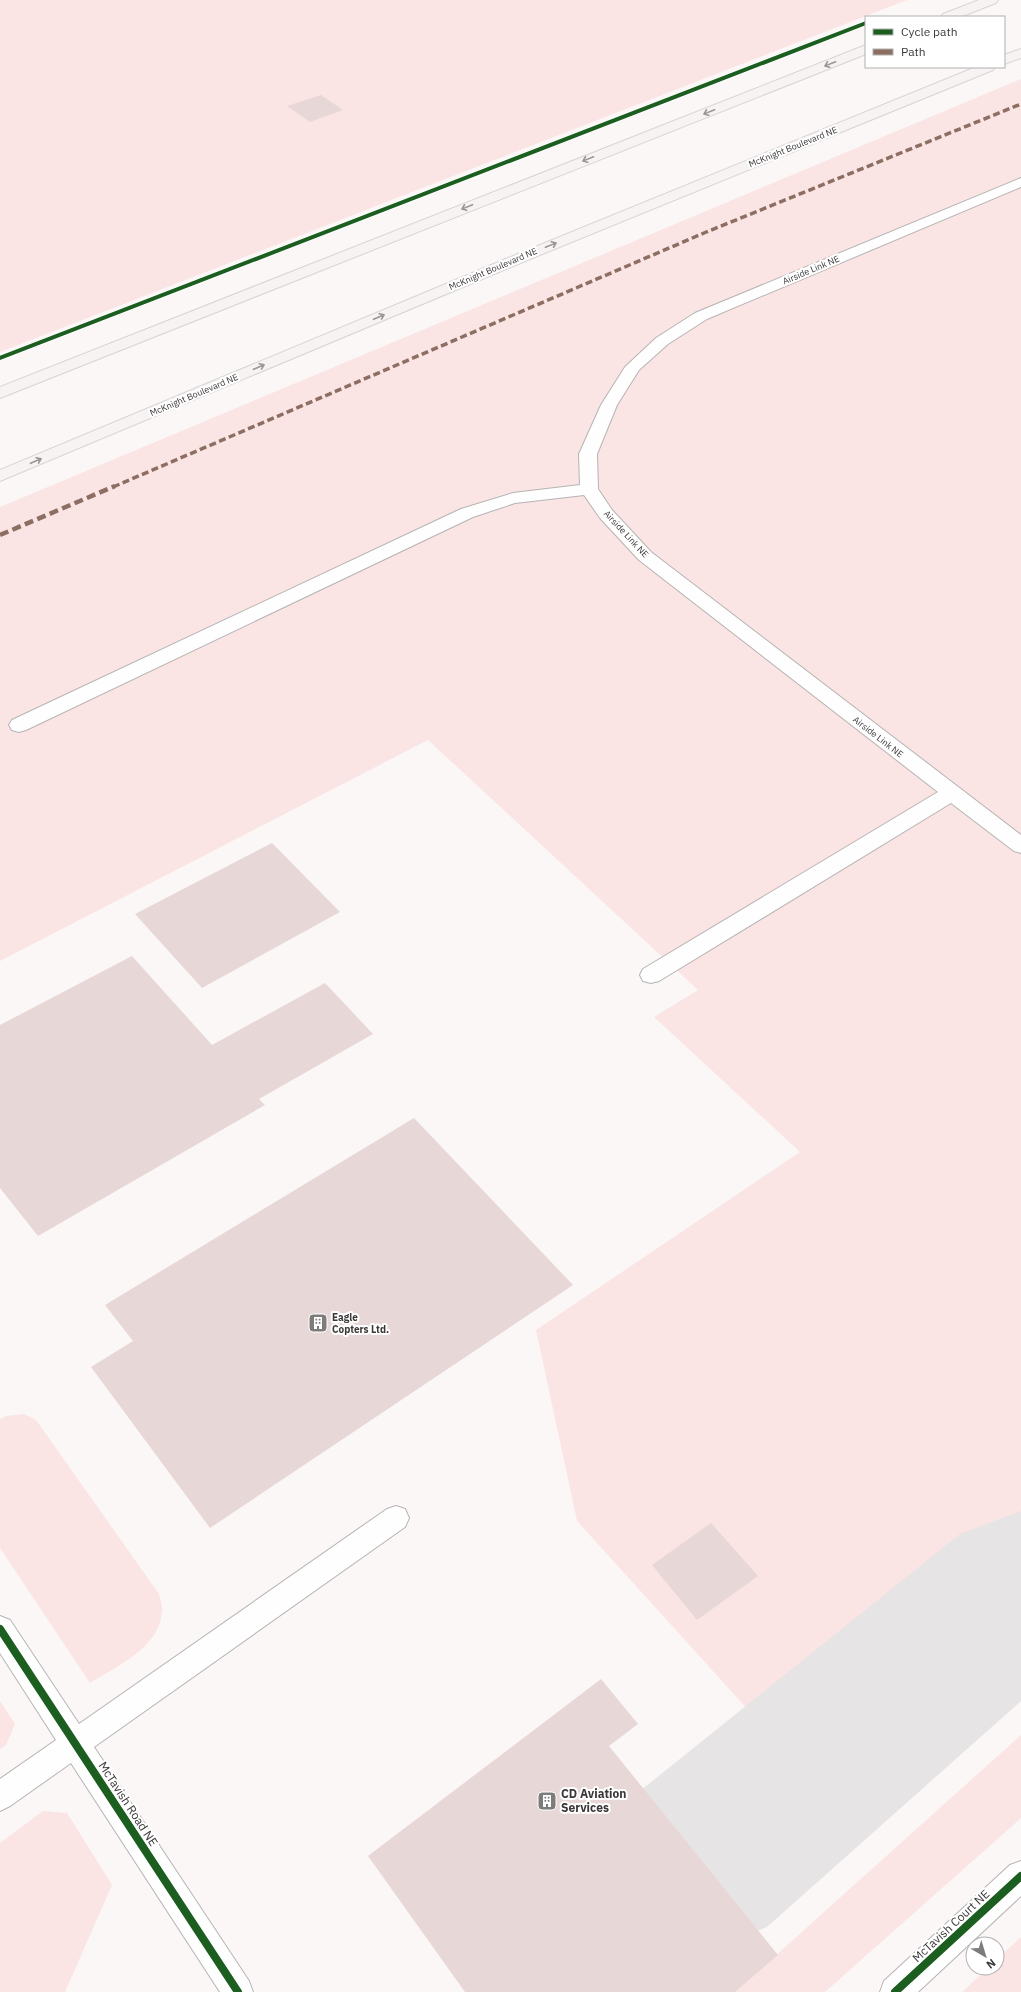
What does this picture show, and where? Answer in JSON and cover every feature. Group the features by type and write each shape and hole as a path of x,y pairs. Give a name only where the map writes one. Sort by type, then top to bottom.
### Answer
{"main road":[{"path":"950,16 990,0"},
{"path":"0,393 865,49"},
{"path":"1005,60 1021,53"},
{"name":"McKnight Boulevard NE","path":"0,476 513,261 986,68"}],"street":[{"name":"Airside Link NE","path":"1021,182 701,316 662,340 633,367 609,405 588,454 589,489 606,514 645,556 1021,846"},
{"path":"20,725 467,513 513,498 589,489"},
{"path":"651,975 952,793"},
{"path":"0,1796 396,1518"},
{"name":"McTavish Road NE","path":"0,1629 238,1992"},
{"name":"McTavish Court NE","path":"895,1992 1021,1876"}],"shaded area":[{"path":"0,0 907,0 865,16 0,352"},
{"path":"1021,79 1021,1528 921,1614 898,1593 751,1713 577,1521 536,1330 800,1152 654,1017 698,990 428,740 0,961 0,507"},
{"path":"24,1414 36,1420 159,1594 162,1606 159,1625 145,1646 124,1663 90,1683 0,1548 0,1419 6,1416"},
{"path":"1021,1667 1021,1697 1006,1681"},
{"path":"0,1701 15,1724 6,1745 0,1749"},
{"path":"1021,1735 1021,1818 825,1992 735,1992"},
{"path":"43,1811 67,1813 112,1885 65,1992 0,1992 0,1843"},
{"path":"1021,1937 1021,1992 962,1992 979,1976 1005,1976 1005,1952"}],"building":[{"path":"321,95 343,110 310,122 287,106"},
{"path":"272,843 340,912 202,988 135,914"},
{"path":"132,956 212,1045 325,983 373,1034 259,1099 265,1105 38,1236 0,1188 0,1025"},
{"name":"Eagle Copters Ltd.","path":"414,1118 573,1285 210,1528 91,1367 133,1341 105,1305"},
{"path":"711,1523 758,1576 697,1620 652,1565"},
{"name":"CD Aviation Services","path":"601,1679 638,1724 609,1746 778,1955 735,1992 465,1992 368,1856"}],"taxiway":[{"path":"701,1861 1021,1591"}],"marked path":[{"path":"0,535 704,233 1021,104"}],"cycle path":[{"path":"0,358 865,23"},
{"path":"0,1629 238,1992"},
{"path":"895,1992 1021,1876"}],"place":[{"name":"Eagle Copters Ltd.","path":"318,1323"},
{"name":"CD Aviation Services","path":"547,1801"}]}
